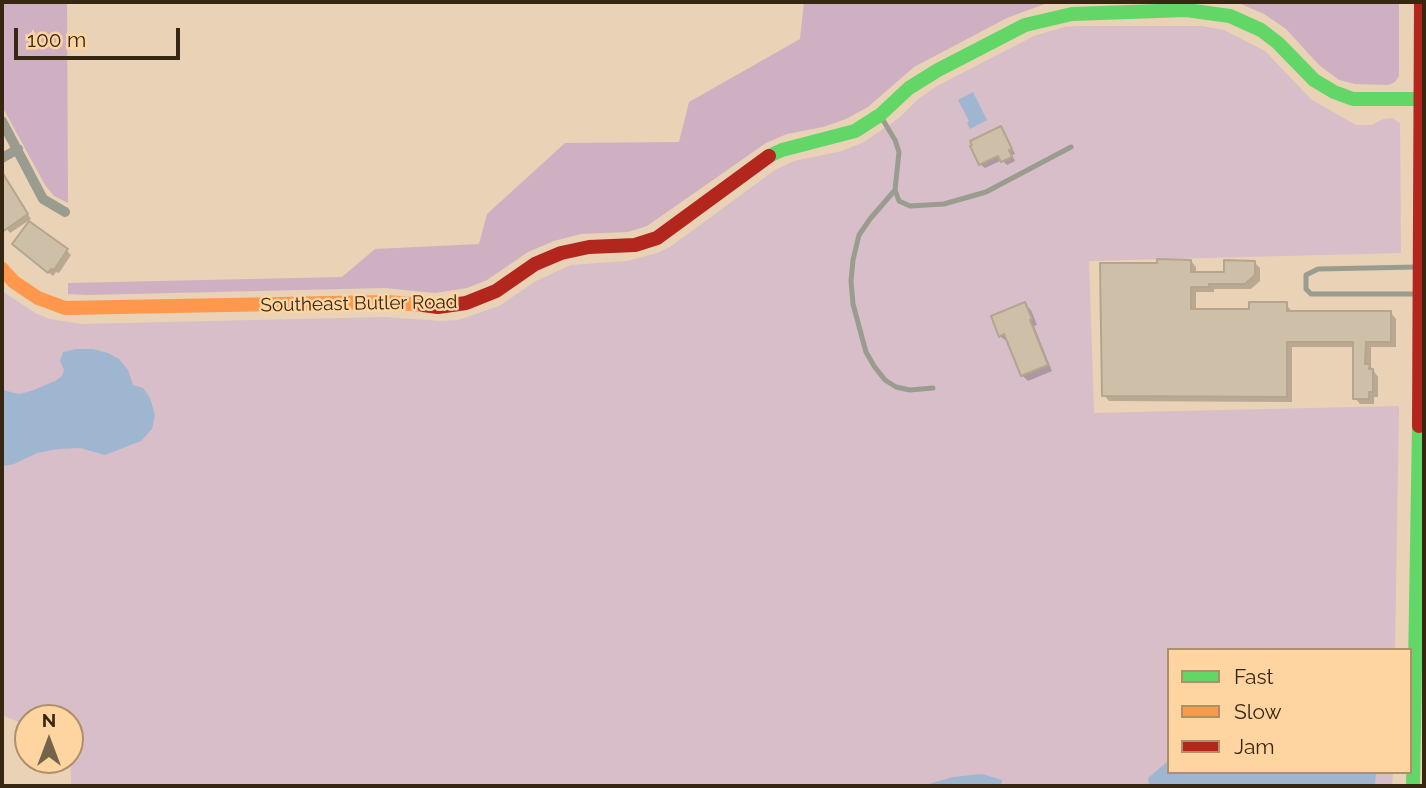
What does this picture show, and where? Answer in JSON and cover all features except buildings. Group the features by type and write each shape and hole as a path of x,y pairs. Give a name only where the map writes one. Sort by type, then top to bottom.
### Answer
{"main road":[{"path":"1413,786 1419,757 1421,2"},
{"name":"Southeast Butler Road","path":"2,269 14,282 38,299 82,309 387,302 452,306 496,291 535,264 561,253 589,247 635,245 657,238 769,156 782,150 855,131 880,115 921,79 1025,25 1072,14 1177,6 1218,13 1252,26 1278,43 1314,80 1334,92 1362,99 1420,99"}],"street":[{"path":"2,121 43,198 65,212"},
{"path":"2,158 18,149"}],"lane":[{"path":"880,115 899,152 895,190 899,201 910,206 944,204 986,192 1071,147"},
{"path":"895,190 859,235 851,281 853,304 866,352 885,380 896,387 910,390 933,388"},
{"path":"1420,267 1318,269 1306,275 1306,289 1311,294 1420,294"}],"shaded area":[{"path":"2,2 67,2 68,203 54,196 45,185 2,106"},
{"path":"804,2 1050,2 1007,18 914,67 868,107 846,119 787,134 766,143 647,226 628,232 581,234 554,241 528,252 487,280 467,288 435,293 385,288 68,294 68,283 342,277 375,249 479,244 487,214 565,143 679,142 689,102 800,39"},
{"path":"1236,2 1399,2 1399,76 1389,85 1355,84 1339,80 1319,65 1286,29 1264,14"},
{"path":"1080,26 1202,26 1224,30 1265,51 1312,100 1356,125 1371,125 1392,118 1400,123 1401,253 1089,261 1094,413 1399,406 1395,648 1167,648 1167,774 1393,774 1392,786 71,786 71,774 84,774 84,704 14,704 14,720 2,715 2,291 35,313 50,319 81,324 385,317 458,320 499,306 536,281 571,265 627,261 670,247 775,170 794,161 842,151 864,142 899,118 917,100 937,86 1034,36 1064,27"}],"water":[{"path":"973,92 987,120 970,129 967,123 969,121 958,100"},
{"path":"93,349 119,359 128,370 133,385 143,388 150,398 155,415 152,429 141,441 105,455 80,448 58,449 37,453 14,464 2,466 2,390 19,394 55,381 62,376 64,370 60,361 63,352"},
{"path":"1167,762 1167,774 1376,774 1375,786 1149,786 1148,778"},
{"path":"982,774 1002,780 1001,786 921,786 953,777"}],"traffic: fast":[{"path":"769,156 782,150 855,131 880,115 909,88 938,70 1025,25 1072,14 1186,10 1230,16 1261,30 1278,43 1314,80 1334,92 1353,99 1420,99"},
{"path":"1413,786 1419,426"}],"traffic: slow":[{"path":"2,269 14,282 38,298 65,308 387,302 423,305"}],"traffic: jam":[{"path":"1419,426 1421,2"},
{"path":"423,305 438,307 466,303 496,291 535,264 561,253 589,247 635,245 657,238 769,156"}]}
